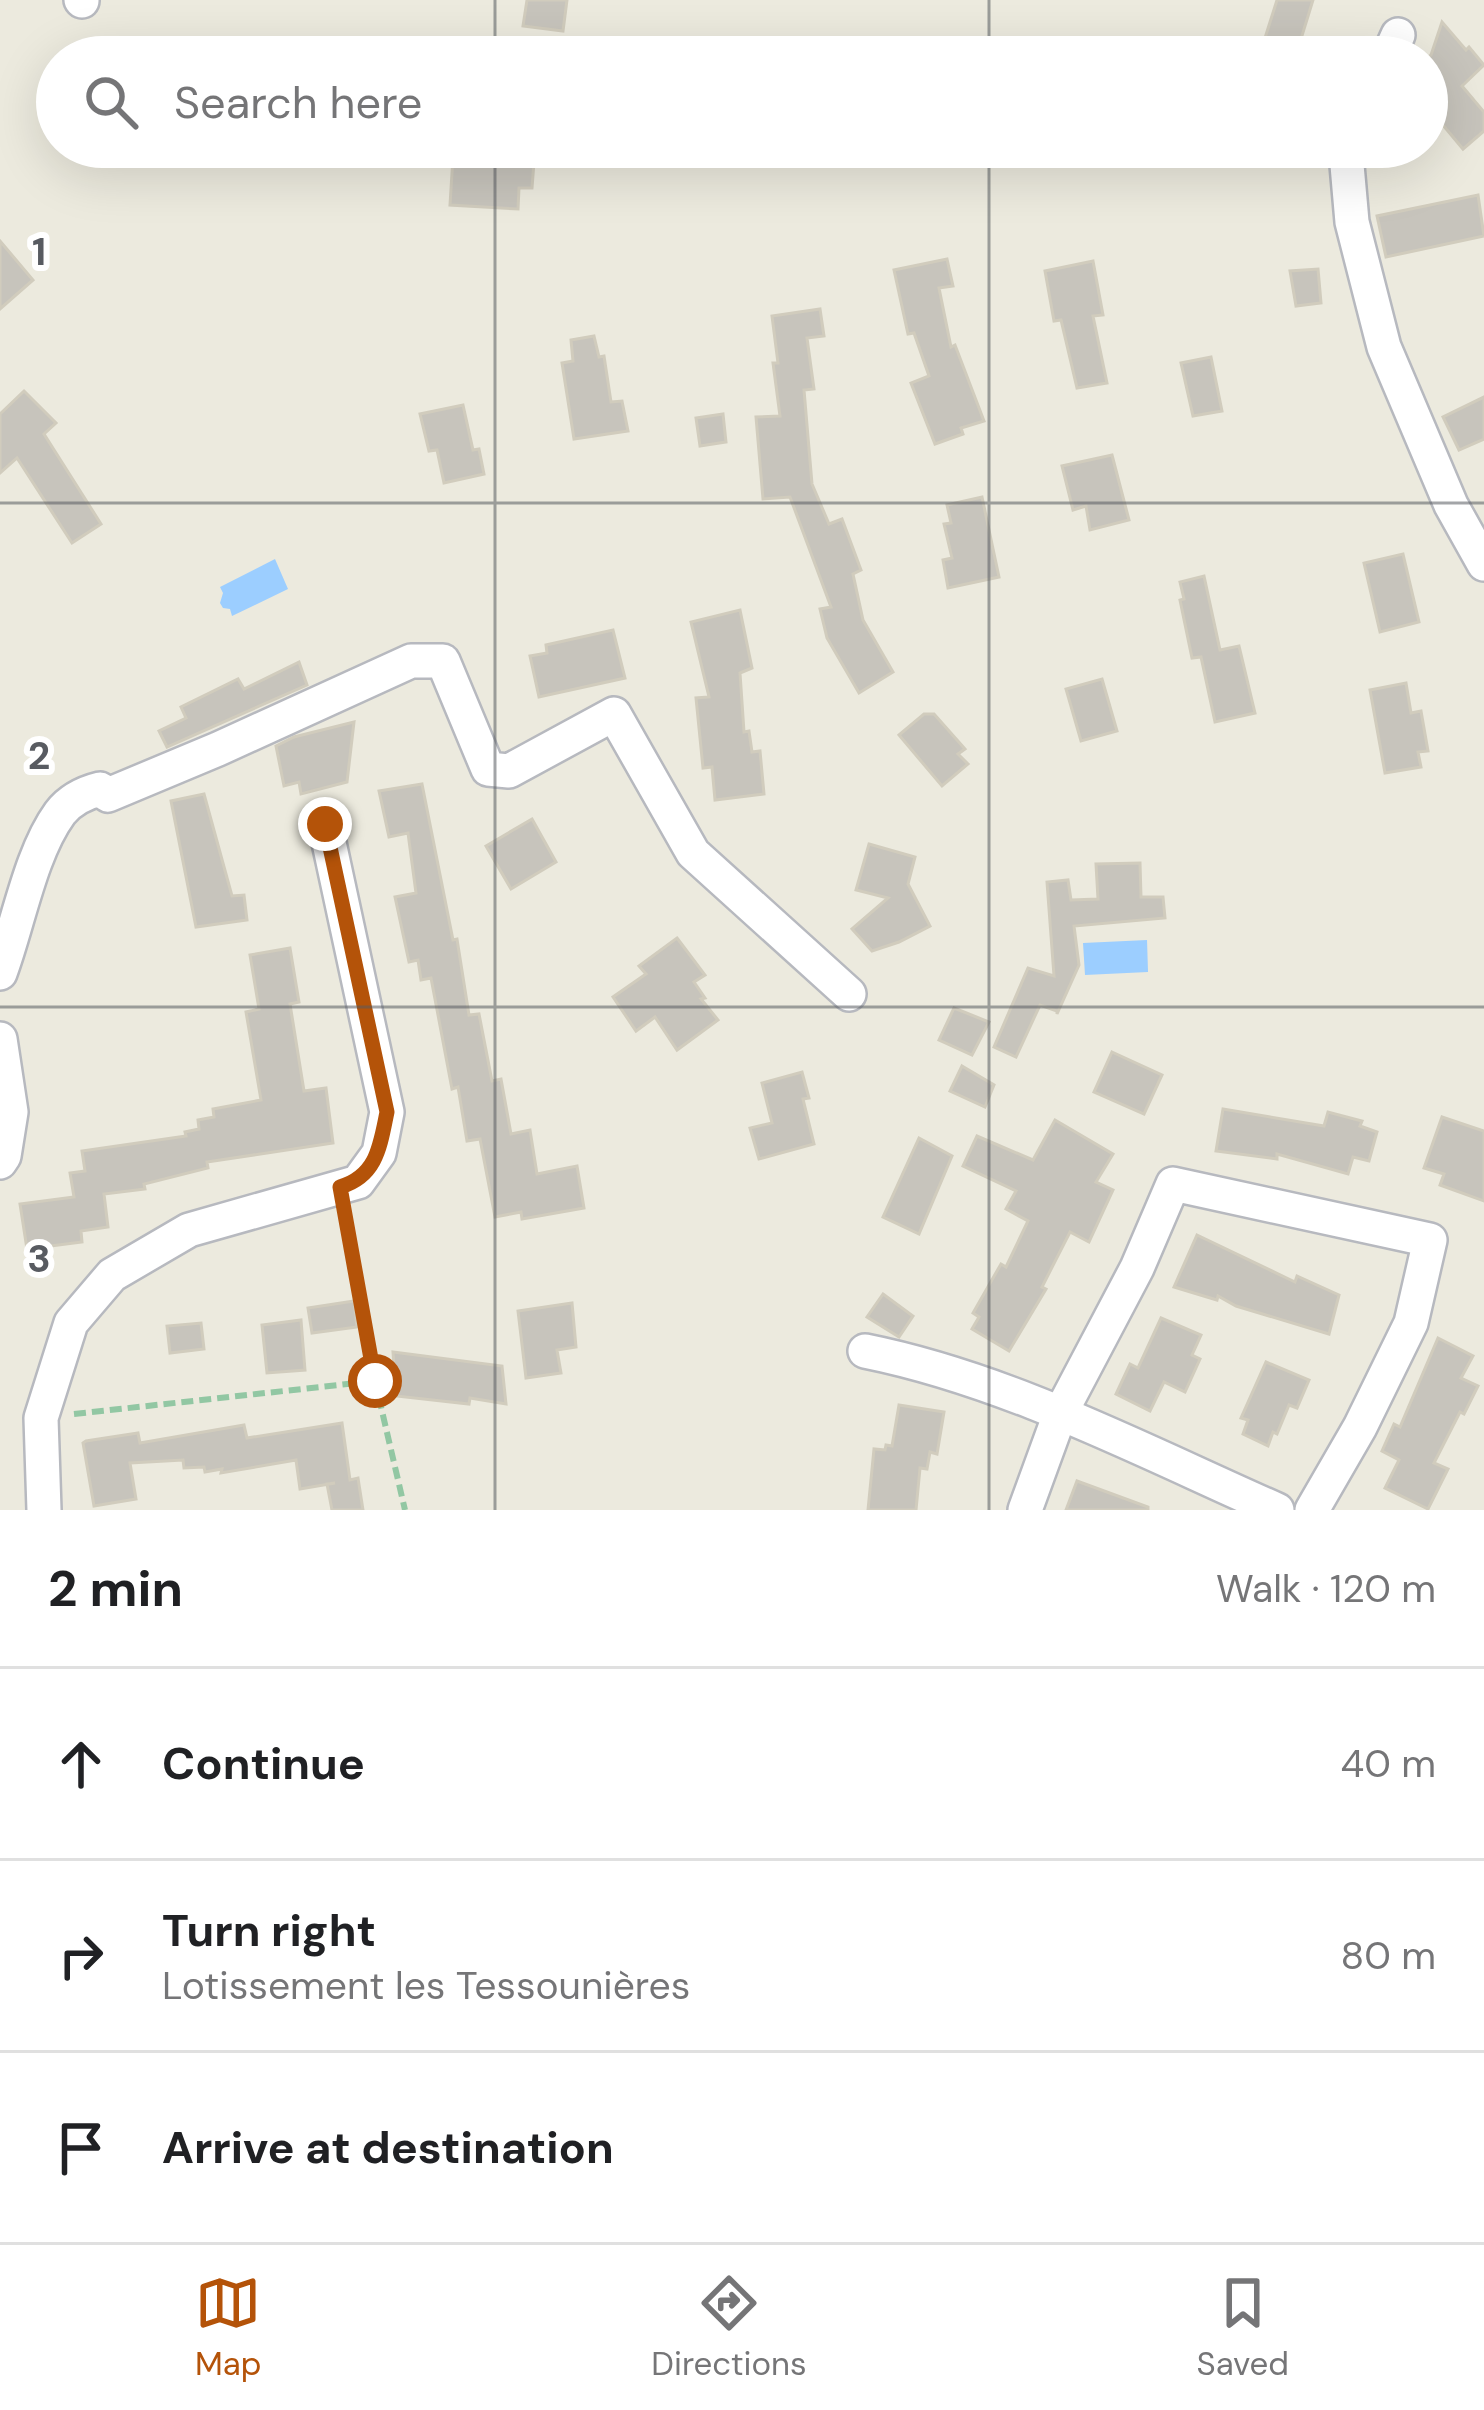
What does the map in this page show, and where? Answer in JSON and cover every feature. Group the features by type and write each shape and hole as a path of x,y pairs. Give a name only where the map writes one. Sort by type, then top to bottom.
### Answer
{"street":[{"path":"1347,168 1352,222 1384,347 1451,505 1484,565"},
{"path":"0,973 38,856 61,812 83,793 100,789 108,795 411,661 443,661 488,769 509,771 614,714 693,854 849,994"},
{"path":"44,1510 41,1418 71,1323 112,1275 189,1230 358,1182 379,1153 387,1112 325,824"},
{"path":"0,1040 11,1112 0,1162"},
{"path":"1025,1510 1060,1414 1137,1268 1173,1184 1430,1240 1411,1323 1312,1510"},
{"path":"865,1352 923,1363 1060,1414 1277,1510"}],"path":[{"path":"340,1187 404,1510"},
{"path":"41,1418 375,1381"}],"water":[{"path":"275,559 288,589 232,616 230,609 223,608 220,587"},
{"path":"1147,940 1148,972 1085,975 1083,943"}],"building":[{"path":"527,0 567,0 563,31 523,26"},
{"path":"1277,0 1313,0 1302,36 1266,36"},
{"path":"1442,22 1484,65 1462,86 1484,112 1484,131 1463,149 1448,131 1448,36 1437,36"},
{"path":"452,168 534,168 532,188 519,188 518,209 450,205"},
{"path":"1478,195 1484,236 1386,257 1377,216"},
{"path":"0,241 33,280 0,309"},
{"path":"947,259 953,286 939,288 951,347 955,345 984,421 935,444 911,383 929,376 914,333 908,334 894,270"},
{"path":"1093,261 1103,315 1093,316 1107,383 1077,388 1061,320 1054,321 1045,271"},
{"path":"1318,269 1321,303 1296,306 1290,271"},
{"path":"820,309 824,336 807,338 814,389 804,390 812,484 829,524 842,519 861,570 853,574 863,620 893,672 859,693 827,638 820,609 831,607 790,497 763,499 756,417 780,416 772,316"},
{"path":"594,336 599,357 604,356 611,402 622,401 628,431 574,439 562,363 573,361 571,340"},
{"path":"1211,357 1222,411 1193,416 1181,363"},
{"path":"24,391 56,423 44,434 101,524 72,543 17,458 0,473 0,414"},
{"path":"1484,397 1484,439 1459,450 1443,417"},
{"path":"463,405 484,474 444,483 437,450 429,451 420,414"},
{"path":"723,414 726,442 700,446 696,418"},
{"path":"1112,455 1129,520 1090,530 1086,506 1073,510 1062,466"},
{"path":"982,497 999,577 948,588 943,560 952,558 944,524 951,523 947,505"},
{"path":"1403,554 1419,622 1380,632 1364,563"},
{"path":"1204,576 1220,650 1239,646 1255,713 1215,722 1201,657 1192,658 1180,600 1184,599 1180,582"},
{"path":"740,610 752,668 740,673 744,732 749,731 752,752 760,751 764,794 715,800 712,767 703,768 696,698 709,697 691,622"},
{"path":"613,630 625,678 539,697 530,656 547,653 546,645"},
{"path":"299,662 307,685 167,747 159,731 186,718 181,707 238,679 244,689"},
{"path":"1102,679 1117,731 1081,741 1066,689"},
{"path":"1406,683 1411,713 1421,711 1428,751 1418,752 1421,767 1385,773 1370,690"},
{"path":"924,714 934,714 965,749 958,754 968,764 942,786 899,735"},
{"path":"354,722 347,782 301,794 299,782 284,786 276,746"},
{"path":"422,784 469,1015 479,1014 492,1081 501,1079 511,1134 530,1130 537,1174 577,1166 584,1208 522,1219 521,1212 495,1217 480,1139 467,1141 458,1087 452,1089 431,978 421,980 418,960 409,962 395,897 416,893 408,833 389,837 379,791"},
{"path":"204,794 232,896 244,895 247,920 196,927 171,801"},
{"path":"532,819 556,862 511,889 486,846"},
{"path":"869,844 915,857 908,884 930,926 872,951 852,929 888,898 856,890"},
{"path":"1140,863 1141,897 1163,897 1165,918 1074,926 1079,965 1057,1014 1040,1005 1016,1057 994,1047 1028,968 1054,976 1047,882 1068,880 1071,900 1098,899 1096,864"},
{"path":"677,938 705,975 694,982 718,1020 677,1050 655,1017 636,1031 613,997 646,974 639,966"},
{"path":"290,948 299,1002 290,1004 304,1091 326,1088 333,1143 207,1162 208,1168 144,1184 145,1189 104,1194 108,1227 81,1231 82,1242 27,1249 20,1204 74,1197 70,1173 85,1171 82,1151 186,1136 185,1132 199,1129 198,1120 214,1117 213,1109 261,1100 246,1012 259,1009 250,955"},
{"path":"954,1008 989,1022 972,1055 939,1040"},
{"path":"1112,1052 1162,1075 1144,1114 1094,1092"},
{"path":"962,1066 994,1085 985,1107 950,1091"},
{"path":"802,1072 814,1144 759,1159 750,1128 772,1123 762,1083"},
{"path":"1223,1109 1324,1126 1328,1112 1362,1121 1360,1126 1377,1132 1369,1161 1353,1157 1348,1174 1277,1154 1277,1159 1216,1151"},
{"path":"1442,1117 1484,1131 1484,1201 1440,1185 1444,1174 1424,1168"},
{"path":"1055,1120 1113,1154 1096,1182 1113,1190 1089,1242 1070,1232 1042,1287 1046,1289 1009,1351 972,1329 979,1317 973,1313 1001,1264 1006,1267 1028,1221 1006,1209 1016,1191 963,1166 977,1136 1033,1160"},
{"path":"919,1138 952,1156 919,1234 883,1217"},
{"path":"1197,1235 1295,1282 1297,1276 1339,1295 1329,1334 1236,1306 1218,1296 1217,1300 1174,1287"},
{"path":"883,1294 913,1316 899,1337 867,1317"},
{"path":"354,1301 357,1327 312,1333 308,1308"},
{"path":"572,1303 576,1347 557,1350 561,1373 526,1378 518,1311"},
{"path":"1161,1318 1201,1335 1192,1355 1200,1359 1185,1392 1164,1382 1150,1411 1116,1394 1130,1364 1138,1368"},
{"path":"301,1320 305,1370 267,1373 262,1325"},
{"path":"201,1323 204,1349 170,1353 167,1326"},
{"path":"1438,1338 1473,1356 1461,1378 1478,1386 1434,1463 1448,1469 1428,1509 1385,1488 1399,1460 1382,1451 1394,1424 1400,1427"},
{"path":"393,1352 502,1366 506,1404 396,1396"},
{"path":"1266,1362 1309,1380 1297,1408 1289,1405 1268,1446 1243,1434 1248,1420 1241,1418"},
{"path":"899,1405 944,1412 937,1454 930,1452 927,1469 920,1468 916,1510 868,1510 874,1449 892,1446"},
{"path":"342,1423 350,1480 358,1478 363,1510 332,1510 327,1484 300,1489 296,1460 221,1473 222,1469 184,1468 183,1460 130,1463 136,1499 94,1506 83,1443 138,1433 140,1443 244,1425 247,1438"},
{"path":"1077,1481 1148,1507 1148,1510 1066,1510"}],"route":[{"path":"325,824 387,1112 379,1153 358,1182 340,1187 375,1381"}]}
